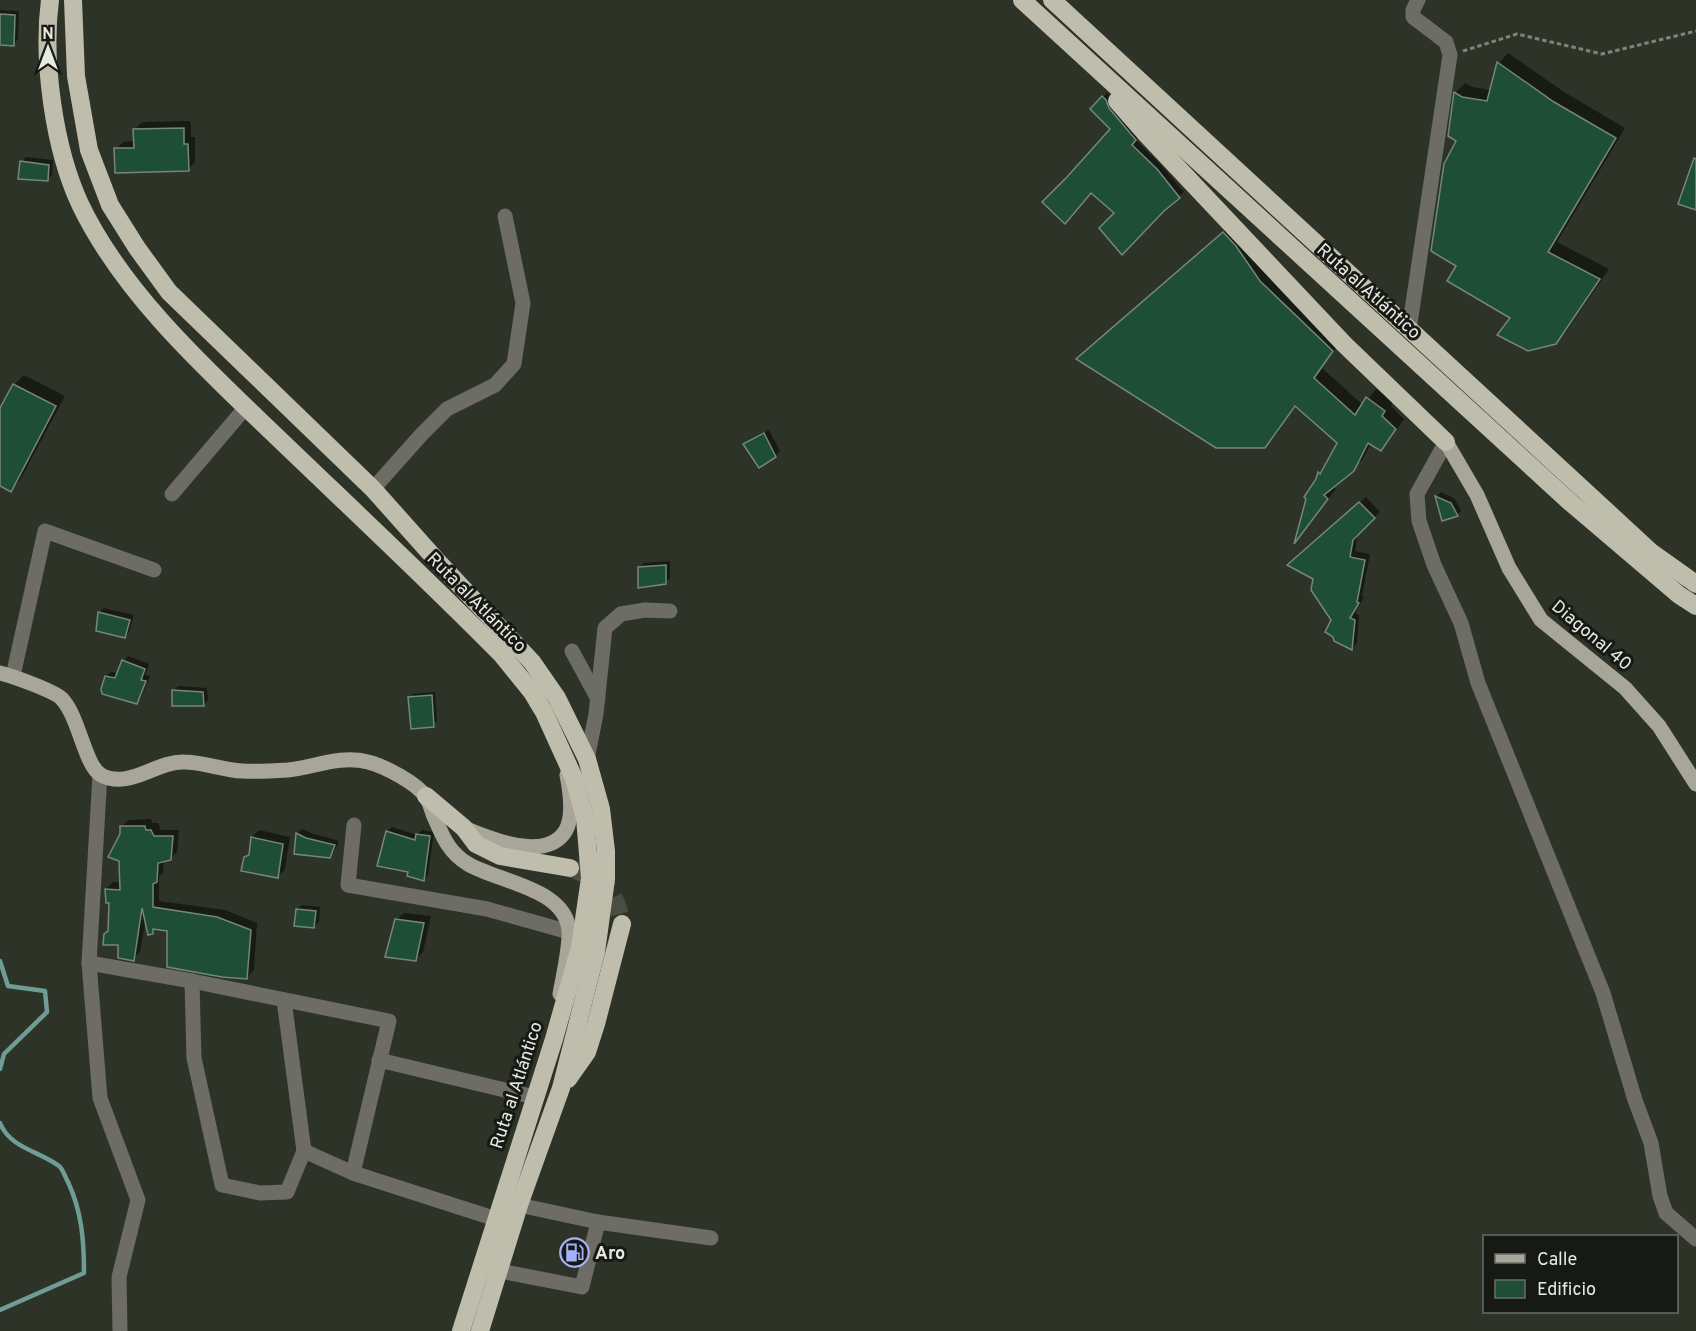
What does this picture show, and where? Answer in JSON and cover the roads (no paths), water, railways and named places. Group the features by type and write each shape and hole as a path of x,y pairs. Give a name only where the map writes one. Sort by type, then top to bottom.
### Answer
{"highway":[{"name":"Ruta al Atlántico","path":"50,0 48,72 60,145 80,203 105,247 147,306 246,407 502,655 540,705 564,751 574,778 585,818 590,878 580,947 554,1039 461,1331"},
{"name":"Ruta al Atlántico","path":"73,0 76,76 89,150 110,205 137,248 169,292 373,489 532,662 557,698 587,759 601,809 606,851 606,879 596,952 561,1088 519,1205 480,1331"},
{"name":"Ruta al Atlántico","path":"1022,0 1571,503 1679,595 1696,606"},
{"name":"Ruta al Atlántico","path":"1052,0 1651,552 1696,584"},
{"path":"1065,40 1162,151 1344,344 1446,442"},
{"path":"426,796 464,828 476,844 500,856 570,868"},
{"path":"561,1088 587,1052 622,924"}],"main road":[{"name":"Diagonal 40","path":"1446,442 1477,495 1509,568 1541,620 1625,688 1659,726 1696,784"},
{"path":"7,675 62,699 84,741 90,763 100,774 117,779 160,766 184,762 242,771 288,770 338,760 369,762 407,780 426,796 446,845 461,860 478,870 535,890 553,902 566,920 569,932 554,1039"},
{"path":"464,828 493,840 523,847 545,846 559,838 566,829 570,816 564,751"}],"street":[{"path":"1408,330 1450,55 1446,42 1413,17 1413,10 1418,0"},
{"path":"373,489 447,409 495,385 514,364 523,303 505,216"},
{"path":"172,494 246,407"},
{"path":"1446,442 1418,494 1419,521 1434,565 1461,623 1478,683 1603,993 1635,1100 1651,1143 1660,1196 1666,1214 1696,1239"},
{"path":"7,675 45,531 154,570"},
{"path":"587,759 598,699 605,628 621,614 645,610 670,611"},
{"path":"572,651 598,699"},
{"path":"100,774 89,963 100,1098 138,1200 119,1277 120,1331"},
{"path":"354,825 348,885 487,909 569,932"},
{"path":"89,963 192,981 389,1021 352,1173"},
{"path":"192,981 194,1058 222,1185 260,1193 287,1192 304,1151 284,1000"},
{"path":"379,1060 534,1097"},
{"path":"304,1151 352,1173 496,1219"},
{"path":"519,1205 598,1222 711,1238"},
{"path":"500,1271 582,1287 598,1222"}],"waterway":[{"path":"0,961 8,986 45,991 47,1012 4,1054 0,1069"},
{"path":"0,1123 18,1144 51,1161 63,1171 73,1193 79,1216 83,1238 84,1273 0,1310"}],"tunnel":[{"path":"570,868 599,881 606,887 615,901 622,924"}],"place":[{"name":"Aro","path":"574,1253"}]}
